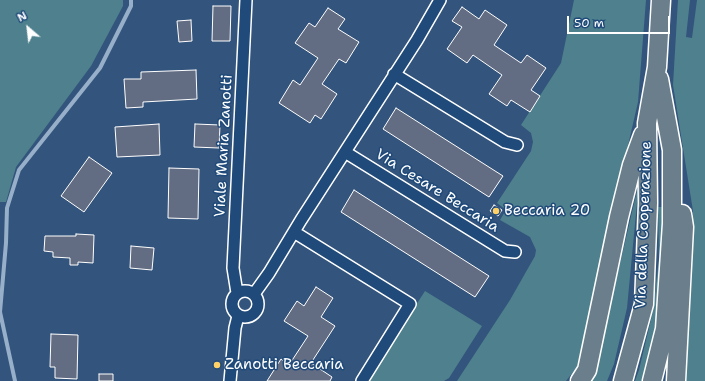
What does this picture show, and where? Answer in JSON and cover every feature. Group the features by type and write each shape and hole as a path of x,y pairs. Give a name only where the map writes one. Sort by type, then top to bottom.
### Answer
{"highway":[{"name":"Via della Cooperazione","path":"623,381 644,304 648,203 647,123 657,67 661,0"},
{"name":"Via della Cooperazione","path":"652,381 665,329 672,223 672,150 657,67"},
{"path":"580,381 587,370 617,224 630,172 647,123"},
{"path":"672,150 684,227 676,381"}],"street":[{"name":"Viale Maria Zanotti","path":"230,381 235,328 238,316 232,306 232,301 238,293 233,268 246,0"},
{"path":"254,294 269,273 440,0"},
{"path":"394,74 505,142 517,145"},
{"name":"Via Cesare Beccaria","path":"345,152 505,251 515,252"},
{"path":"294,232 410,304 362,381"},
{"path":"238,293 248,291 254,294 259,304 257,311 253,316 247,318 238,316"}],"green space":[{"path":"0,0 123,0 123,6 91,66 16,167 6,202 0,202"},
{"path":"574,0 646,0 638,102 577,367 566,381 457,381 510,300 535,256 536,250 530,237 500,220 506,210 497,203 531,151 533,142 531,133 521,125 561,63"},
{"path":"678,0 690,0 686,37 692,38 697,0 705,0 705,381 685,381 688,286 693,211 673,85"},
{"path":"639,182 627,308 614,364 607,381 589,381 595,371"},
{"path":"658,207 664,207 659,312 642,381 635,381 653,311 659,258"},
{"path":"425,291 482,326 449,378 444,381 367,381"}],"building":[{"path":"213,6 231,6 230,41 212,41"},
{"path":"462,7 479,19 485,10 507,25 494,45 521,63 527,55 546,68 531,90 540,96 530,112 511,100 507,106 489,94 502,75 473,55 467,63 447,49 462,27 452,21"},
{"path":"328,8 345,19 338,29 359,42 346,63 339,59 322,84 337,94 321,119 315,115 310,123 279,103 293,80 300,85 318,58 295,43 309,23 315,27"},
{"path":"191,20 192,41 179,42 177,21"},
{"path":"196,70 197,99 143,102 143,107 126,108 124,79 141,79 141,72"},
{"path":"396,108 503,176 489,197 383,129"},
{"path":"159,124 160,155 117,157 115,127"},
{"path":"195,124 220,125 219,148 194,147"},
{"path":"89,157 112,173 84,212 61,196"},
{"path":"169,168 199,169 198,219 168,218"},
{"path":"354,190 489,276 475,297 341,212"},
{"name":"Beccaria 20","path":"494,205 502,210 498,216 490,211"},
{"path":"76,234 94,235 93,263 78,262 78,265 70,265 70,258 53,257 53,252 44,251 45,236 76,236"},
{"path":"131,246 154,248 152,270 130,268"},
{"path":"316,287 333,298 321,317 335,326 311,363 332,377 330,381 267,381 281,359 289,365 308,336 284,321 297,301 304,306"},
{"path":"51,334 78,335 77,379 55,378 55,367 50,367"},
{"path":"99,374 113,374 113,381 99,381"}],"waterway":[{"path":"15,381 0,312 6,243 7,208 19,170 100,68 131,6 131,0"}],"place":[{"name":"Beccaria 20","path":"496,211"},
{"name":"Zanotti Beccaria","path":"217,365"}]}
